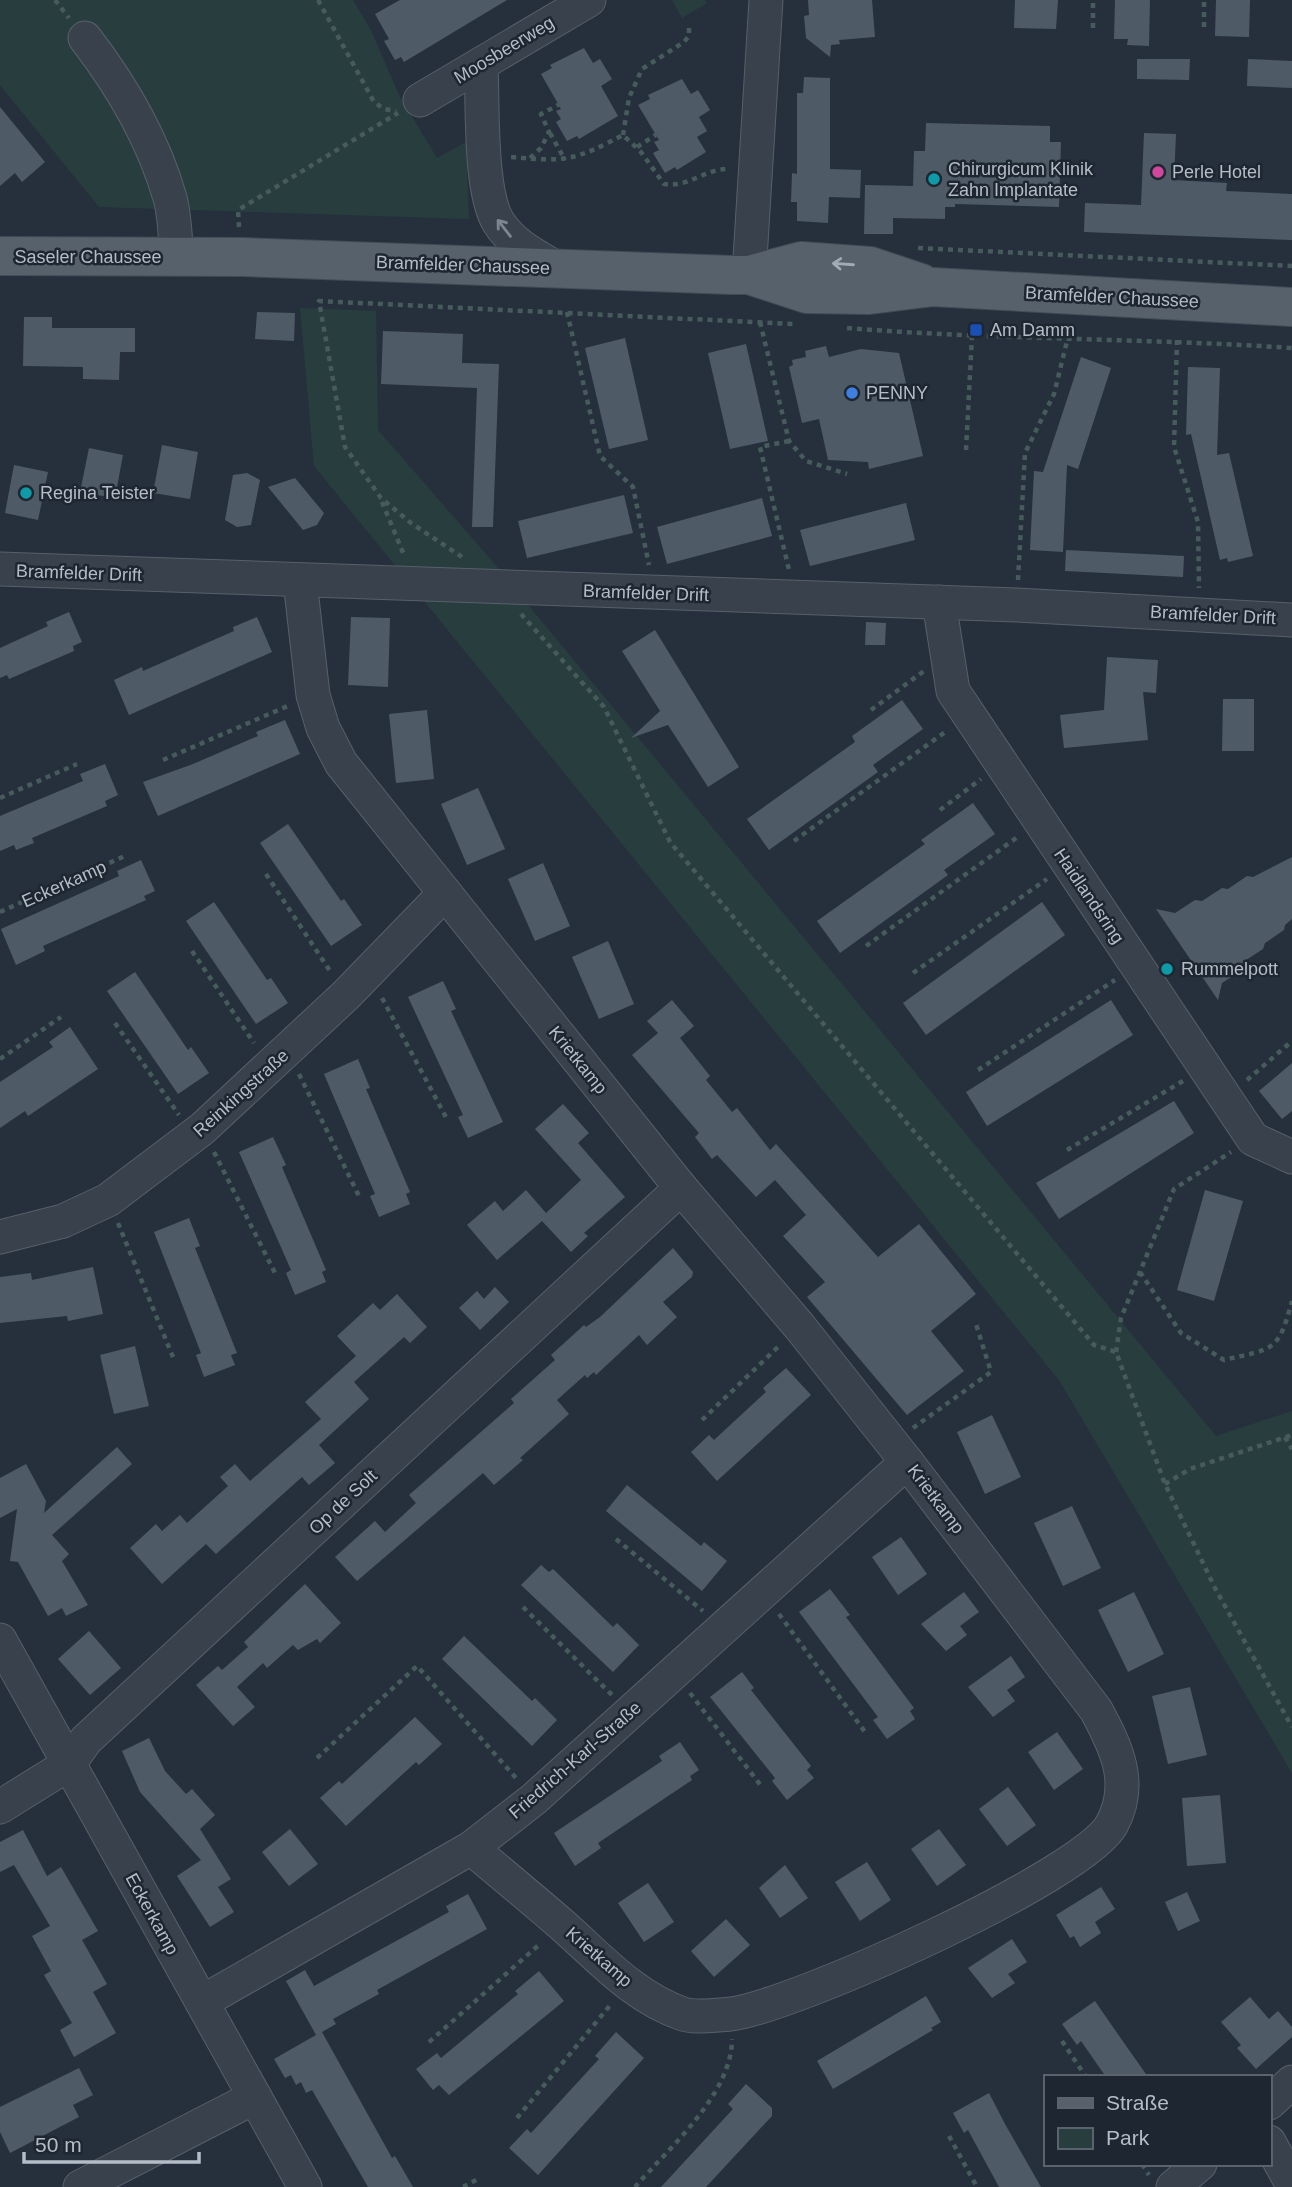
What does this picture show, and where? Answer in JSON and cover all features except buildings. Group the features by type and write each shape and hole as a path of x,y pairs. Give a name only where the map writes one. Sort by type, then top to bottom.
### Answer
{"main road":[{"name":"Saseler Chaussee","path":"0,256 177,257"},
{"name":"Bramfelder Chaussee","path":"177,257 749,275 807,294 869,295 933,287 1292,307"}],"street":[{"name":"Moosbeerweg","path":"420,100 589,0"},
{"path":"749,275 766,0"},
{"path":"85,38 119,82 157,162 171,200 177,257"},
{"path":"481,64 488,189 498,222 516,243 558,269"},
{"name":"Bramfelder Drift","path":"0,569 499,589 1017,605 1292,620"},
{"name":"Krietkamp","path":"300,581 313,695 323,728 341,763 681,1188 800,1327 900,1452 1096,1710 1117,1749 1123,1771 1118,1810 1110,1827 1098,1841 998,1904 824,1984 732,2014 685,2015 627,1985 561,1924 471,1848"},
{"name":"Haidlandsring","path":"939,602 953,691 1253,1139"},
{"name":"Reinkingstraße","path":"0,1237 63,1221 108,1200 198,1133 357,984 445,893"},
{"path":"1253,1139 1292,1157"},
{"name":"Op de Solt","path":"0,1807 69,1765 86,1740 681,1188"},
{"name":"Friedrich-Karl-Straße","path":"202,2002 471,1848 534,1799 762,1591 900,1452"},
{"name":"Eckerkamp","path":"0,1640 305,2187"},
{"path":"1271,2101 1292,2082"},
{"path":"80,2187 255,2097"},
{"path":"1271,2147 1292,2184"},
{"path":"1173,2187 1198,2166"}],"path":[{"path":"242,257 238,210 400,112 384,109 374,102 318,0"},
{"path":"1093,0 1093,28"},
{"path":"1204,0 1204,27"},
{"path":"623,135 629,98 642,69 684,42 690,36 689,23"},
{"path":"560,104 541,114 565,160"},
{"path":"530,159 541,148 550,132"},
{"path":"637,147 657,134"},
{"path":"623,135 637,147 664,184 685,185 715,168 731,169"},
{"path":"505,157 565,160 578,158 623,135"},
{"path":"905,247 1292,266"},
{"path":"319,301 345,447 381,498 416,585"},
{"path":"568,312 600,456 633,487 655,593"},
{"path":"760,321 789,440 807,461 847,474"},
{"path":"966,450 972,336"},
{"path":"1017,605 1026,453 1054,394 1068,337"},
{"path":"1177,341 1174,447 1198,522 1199,614"},
{"path":"789,440 760,447 796,598"},
{"path":"381,498 411,523 450,546 499,589 604,707 670,842 1094,1345 1116,1352"},
{"path":"871,710 925,671 949,668"},
{"path":"163,760 313,695"},
{"path":"794,841 968,715"},
{"path":"940,810 1001,763"},
{"path":"0,798 77,764"},
{"path":"866,946 1040,821"},
{"name":"Eckerkamp","path":"0,912 127,855"},
{"path":"913,973 1068,864"},
{"path":"266,874 357,984 447,1119"},
{"path":"192,951 279,1059 360,1198"},
{"path":"978,1070 1136,966"},
{"path":"0,1059 61,1017"},
{"path":"115,1023 198,1133 276,1275"},
{"path":"1225,1099 1292,1041"},
{"path":"1067,1150 1205,1068"},
{"path":"1253,1139 1174,1189 1121,1318 1116,1352 1165,1484 1215,1588 1292,1727"},
{"path":"108,1200 175,1362"},
{"path":"1140,1272 1181,1333 1224,1360 1267,1350 1283,1335 1292,1301"},
{"path":"900,1452 991,1372 976,1324"},
{"path":"702,1420 800,1327"},
{"path":"1165,1484 1190,1469 1292,1434"},
{"path":"1285,1437 1292,1449"},
{"path":"616,1539 723,1627"},
{"path":"762,1591 865,1732"},
{"path":"523,1607 629,1713"},
{"path":"317,1758 417,1666 534,1799"},
{"path":"674,1672 762,1787"},
{"path":"429,2042 561,1924"},
{"path":"517,2118 627,1985"},
{"path":"635,2187 715,2095 732,2055 732,2014"},
{"path":"1062,2040 1085,2075"},
{"path":"949,2136 977,2187"},
{"path":"463,2187 478,2179"}],"green space":[{"path":"0,0 353,0 371,30 399,95 437,158 466,142 469,219 99,207 0,85"},
{"path":"672,0 705,0 707,3 682,18"},
{"path":"300,308 376,311 378,430 487,555 1216,1436 1292,1411 1292,1773 1059,1380 314,466"}],"place":[{"name":"Perle Hotel","path":"1158,172"},
{"name":"Chirurgicum Klinik Zahn Implantate","path":"934,179"},
{"name":"Am Damm","path":"976,330"},
{"name":"PENNY","path":"852,393"},
{"name":"Regina Teister","path":"26,493"},
{"name":"Rummelpott","path":"1167,969"}]}
